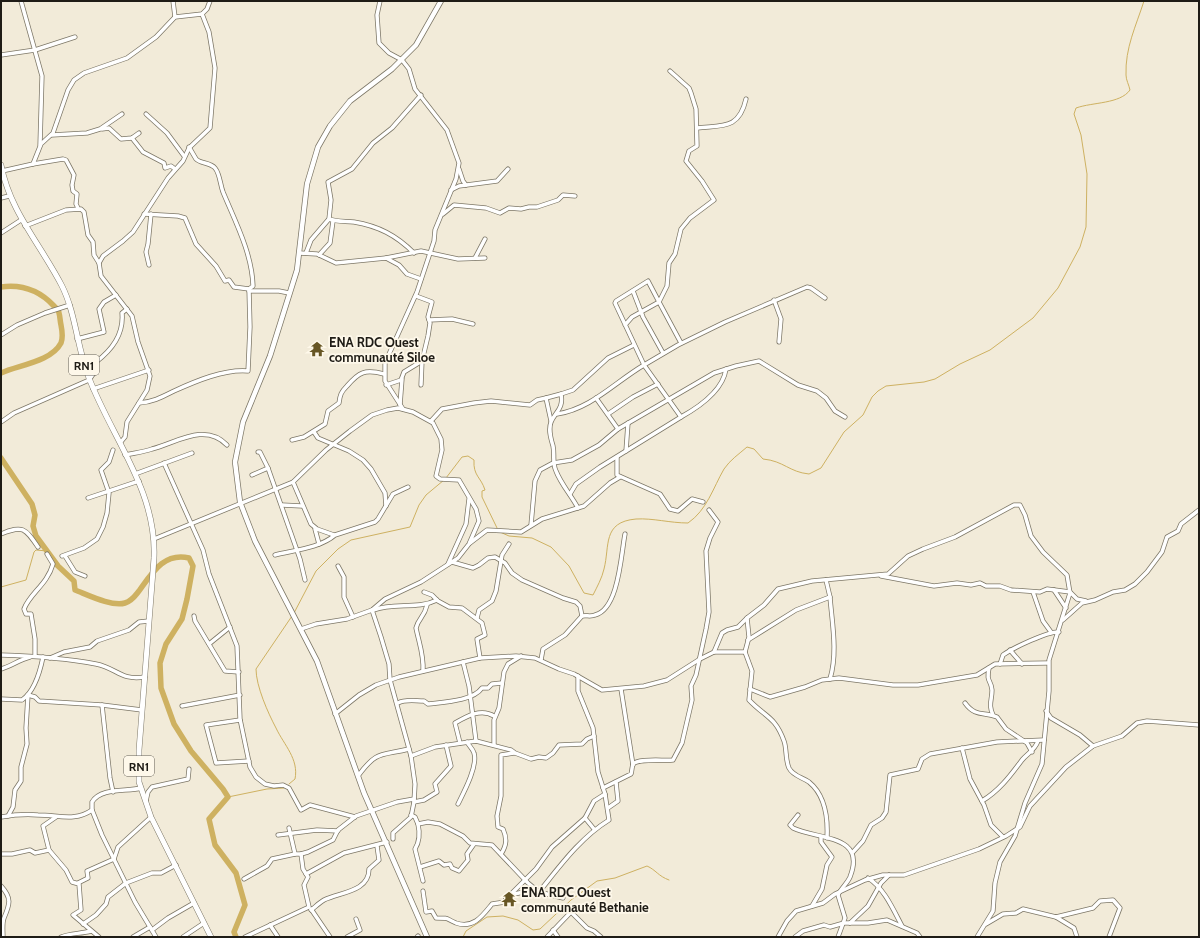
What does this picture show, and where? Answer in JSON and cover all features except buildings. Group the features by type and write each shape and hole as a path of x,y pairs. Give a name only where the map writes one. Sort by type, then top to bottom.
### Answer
{"highway":[{"name":"RN1","path":"1,165 2,174 21,220 56,275 70,305 77,339 89,380 139,481 151,515 154,539 153,580 138,756 141,788 151,816 211,937"}],"main road":[{"path":"427,937 358,776 317,661 255,541 240,502 235,462 237,443 243,422 270,356 297,270 307,184 318,147 330,126 350,101 402,60 416,45 441,1"}],"street":[{"path":"21,1 40,66 42,86 39,136 40,146"},
{"path":"173,1 175,17"},
{"path":"52,135 68,90 76,78 127,58 156,37 175,17 202,14 207,9 210,1"},
{"path":"380,1 377,15 379,43 389,53 402,60 409,69 415,89 447,130 458,159 462,181 466,185"},
{"path":"99,263 102,256 128,237 175,169 183,161 189,148 208,131 211,125 215,68 209,32 202,14"},
{"path":"1,56 35,50 75,37"},
{"path":"625,325 632,317 659,302 667,286 669,263 675,254 681,229 690,218 714,200 702,181 686,161 689,152 697,146 696,106 690,90 670,71"},
{"path":"319,255 330,243 331,200 328,182 350,171 373,143 392,128 421,95"},
{"path":"696,128 723,126 734,122 741,114 746,99"},
{"path":"101,129 122,114"},
{"path":"146,114 168,133 184,156"},
{"path":"33,164 40,146 45,139 52,135 87,133 110,128 120,139 132,138 139,132"},
{"path":"132,138 143,152 164,163 165,168 171,166 175,169"},
{"path":"139,403 152,401 196,383 227,373 248,371 249,290 253,286 252,274 246,251 216,170 212,165 196,159 189,148"},
{"path":"2,174 33,164 63,159 66,160 74,174 72,185 73,191 78,194 76,204 78,208 84,212 88,235 93,242 93,253 99,263 101,276 132,316 138,342 149,370 149,385 127,422 125,437 120,443"},
{"path":"403,409 386,385 384,374 386,360 416,296 430,254 435,230 459,169"},
{"path":"450,191 466,185 497,181 508,169"},
{"path":"442,215 454,205 486,208 500,213 509,208 519,210 529,207 537,207 558,200 563,195 575,196"},
{"path":"1,198 10,196"},
{"path":"25,226 53,214 78,208"},
{"path":"144,214 178,216 185,218 196,244 216,266 222,278 225,281 229,280 234,287 249,290 290,293"},
{"path":"148,265 146,252 151,214"},
{"path":"1,233 21,220"},
{"path":"306,253 311,240 331,220 355,222 382,229 400,240 414,253"},
{"path":"474,258 485,240"},
{"path":"299,253 319,255 336,263 386,258 421,251 458,259 485,258"},
{"path":"386,258 399,265 407,274 421,279"},
{"path":"681,343 648,281 615,302 644,365 681,417"},
{"path":"557,414 570,411 596,398 644,365 681,343 774,300 809,287 825,298"},
{"path":"633,291 644,318 663,353"},
{"path":"77,339 104,332 99,309 104,302 116,295"},
{"path":"416,296 432,302 428,317 428,336 422,361 421,385"},
{"path":"774,300 781,319 779,342"},
{"path":"1,335 17,325 70,305"},
{"path":"1,422 18,411 89,380 96,370 96,362 106,355 117,339 121,330 122,313 127,309"},
{"path":"429,320 452,320 473,324"},
{"path":"431,421 440,411 447,408 489,401 530,405 537,400 570,391 578,386 588,374 608,358 634,345"},
{"path":"400,405 404,372 422,361"},
{"path":"531,525 536,475 540,470 553,463 574,459 600,444 618,429 714,373 759,361 798,385 817,391 826,398 835,411 845,417"},
{"path":"570,494 576,484 692,410 716,390 724,378 726,369"},
{"path":"93,389 149,370"},
{"path":"292,440 298,440 314,432 326,423 328,411 339,403 339,395 351,379 369,371 384,374"},
{"path":"386,385 402,379"},
{"path":"608,414 633,397 658,384"},
{"path":"551,421 557,414 561,405 561,394"},
{"path":"546,398 551,421 550,434 553,451 553,463 557,474 578,508"},
{"path":"596,398 618,429"},
{"path":"154,539 240,502 293,482 334,444 376,413 393,409 403,409 419,414 431,421 437,430 442,445 442,456 436,476 440,479 459,480 478,513 479,521 469,544 458,558 421,582 383,600 372,610"},
{"path":"626,451 628,423"},
{"path":"314,432 318,438 351,452 370,468 385,493 386,506"},
{"path":"125,454 152,450 188,435 207,435 222,440 227,445"},
{"path":"85,576 75,572 64,556 84,548 97,539 107,516 109,490 101,470 108,462 113,450"},
{"path":"258,452 260,452 268,468 282,505 305,580"},
{"path":"135,474 192,453"},
{"path":"617,457 616,473 620,477 660,494 668,506 674,510 678,511 692,499 703,502"},
{"path":"164,463 203,550 209,574 237,646 240,720 249,761 256,777 265,784 274,786 283,785 289,788 301,810 310,805 355,817"},
{"path":"252,475 268,468"},
{"path":"469,544 489,529 521,532 542,519 578,508 587,504 610,483 620,477"},
{"path":"88,498 139,481"},
{"path":"293,482 302,506 310,522 315,528 318,544"},
{"path":"275,555 297,551 318,544 330,539 334,535 378,520 395,493 408,487"},
{"path":"450,563 466,524 470,498"},
{"path":"282,505 302,506"},
{"path":"714,652 722,634 727,630 738,627 764,605 778,589 805,582 880,575 893,571 904,558 920,550 955,537 1014,506 1020,505 1025,515 1031,536 1043,552 1066,575 1070,592 1059,632 1048,663 1049,691 1042,764 1025,803 1018,828 1003,838 944,862 904,875 868,878 839,892 826,901 800,909 792,914 778,937"},
{"path":"633,765 638,761 657,759 673,760 678,753 692,700 692,686 700,659 709,612 706,551 710,538 718,522 709,510"},
{"path":"1062,621 1076,606 1113,592 1125,590 1135,584 1147,572 1162,552 1167,537 1178,531 1181,524 1199,510"},
{"path":"315,528 334,535"},
{"path":"1,534 13,529 23,529 29,534 38,547"},
{"path":"541,660 543,649 565,635 582,616 594,616 601,612 613,595 617,581 625,534"},
{"path":"477,618 479,611 492,601 496,591 502,555 509,544"},
{"path":"34,656 35,639 31,614 26,614 24,609 32,596 42,587 51,572 53,564 47,554"},
{"path":"450,563 473,568 490,557 501,560 507,565 512,573 522,580 563,598 576,602 580,606 582,616"},
{"path":"338,566 344,577 344,597 353,617"},
{"path":"880,575 888,578 907,579 916,583 923,582 930,585 957,583 969,585 980,583 986,586 1000,586 1010,590 1033,592 1054,590 1070,592 1077,599 1087,601"},
{"path":"826,580 830,597 834,636 834,664 830,679"},
{"path":"1054,590 1066,608"},
{"path":"424,592 433,595 437,600 449,608 462,608 477,618 484,625 485,635 477,639 480,658"},
{"path":"1033,592 1043,621 1051,632"},
{"path":"748,640 796,610 830,597"},
{"path":"301,629 316,624 353,617 384,607 427,605 437,600"},
{"path":"423,671 424,661 416,628 418,621 426,613 427,605"},
{"path":"372,610 388,664 390,680 398,703 411,756 415,784 411,815 394,833 393,839"},
{"path":"194,616 195,621 225,671 239,672"},
{"path":"747,618 748,640 745,652 752,668 750,701 768,715 778,726 785,743 788,764 791,771 810,783 816,791 827,817 828,838"},
{"path":"50,658 61,653 90,647 97,641 129,630 139,622 149,621"},
{"path":"209,644 230,627"},
{"path":"1000,664 1003,655 1010,650 1041,638 1051,632 1059,632"},
{"path":"1010,650 1022,664"},
{"path":"335,715 367,690 390,680 480,658 521,656 541,660 578,676 598,689 649,685 667,680 714,652 745,652"},
{"path":"1,655 34,656 98,664 130,679 145,678"},
{"path":"1,669 8,667 15,661 34,656"},
{"path":"494,745 494,716 499,708 504,672 508,664 521,656"},
{"path":"8,816 13,807 15,790 21,781 21,767 27,744 26,728 28,695 39,672 43,657"},
{"path":"463,662 471,696 476,741"},
{"path":"750,689 770,697 830,679 839,678 893,685 918,685 977,675 989,666 1000,664 1048,663"},
{"path":"989,666 987,677 991,688 990,710 1006,729 1016,734 1021,741 1027,743 1032,752"},
{"path":"539,892 568,856 594,830 609,820 605,794 598,772 592,725 578,691 578,676"},
{"path":"398,703 404,700 413,702 422,700 428,704 471,696 480,693 482,688 488,688 492,684 502,683"},
{"path":"603,788 631,774 633,765 621,688"},
{"path":"1,699 22,700 28,695"},
{"path":"28,695 35,697 39,701 102,705 142,710"},
{"path":"182,706 240,695"},
{"path":"965,703 971,710 982,715 993,715"},
{"path":"102,705 110,778 113,792"},
{"path":"1046,710 1051,718 1093,746"},
{"path":"460,743 454,725 472,715 482,712 494,716"},
{"path":"240,720 206,725 216,763 249,761"},
{"path":"979,936 993,911 995,884 1000,862 1030,807 1066,767 1093,746 1118,737 1140,722 1199,725"},
{"path":"411,756 431,748 476,741 500,746 531,759 539,757 546,758 553,753 559,745 582,744 587,739 594,736"},
{"path":"982,801 998,789 1032,752 1038,740"},
{"path":"852,852 863,840 870,825 882,818 886,812 889,776 918,769 922,759 928,755 997,742 1044,740"},
{"path":"458,804 468,782 473,764 474,752 467,742"},
{"path":"244,879 267,866 272,859 308,852 333,840 338,830 355,817 373,810 414,800 424,800 437,792 435,784 451,766 446,745"},
{"path":"500,746 501,796 496,816 498,827 503,829 507,837 505,847 501,854"},
{"path":"962,748 970,779 982,801 991,825 1003,838"},
{"path":"358,776 369,761 375,757 409,749"},
{"path":"501,755 514,753"},
{"path":"146,802 148,792 152,787 187,780 189,778 189,769"},
{"path":"608,808 618,800 616,782"},
{"path":"141,788 113,792 94,798 92,802 92,810 138,908 156,937"},
{"path":"423,892 426,912 432,911 436,918 446,917 455,922 471,924 480,918 491,905 505,902 506,897 525,880 552,847 585,818 594,802 605,794"},
{"path":"1,817 38,814 56,817 80,817 92,810"},
{"path":"798,814 791,822 791,827 828,838 845,845 852,852 854,859 852,870 847,882 839,892 838,897 845,918 838,937"},
{"path":"411,815 415,817 420,833 418,844 415,849 423,881"},
{"path":"56,817 43,826 49,850 66,870 72,882 78,883 88,878 87,871 114,859 118,847 151,816"},
{"path":"585,818 594,830"},
{"path":"418,824 428,822 440,824 474,844 492,845 525,880 539,892"},
{"path":"289,828 295,854"},
{"path":"278,835 318,830 338,830"},
{"path":"812,906 822,889 826,865 832,857 821,842 821,837"},
{"path":"306,874 344,853 363,847 377,846 387,842"},
{"path":"420,867 439,861 444,865 450,864 452,868 458,871 468,860 467,854 474,844"},
{"path":"245,937 310,908 324,900 363,885 369,876 369,869 379,860 377,846"},
{"path":"1,854 12,854 30,850 35,853 49,850"},
{"path":"301,854 303,869 308,879 304,885 310,908 327,936"},
{"path":"83,924 96,915 106,904 108,897 126,883 152,873 161,873 176,865"},
{"path":"850,923 868,906 879,887 890,875"},
{"path":"868,878 879,887 902,926"},
{"path":"78,883 81,910 72,915 99,937"},
{"path":"2,887 8,895 9,905 4,919 3,937"},
{"path":"510,895 528,891 563,898"},
{"path":"1056,917 1093,908 1100,901 1113,900 1120,908 1109,937"},
{"path":"133,937 151,929 194,903"},
{"path":"567,906 587,928 602,937"},
{"path":"985,925 1003,914 1016,913 1023,909 1056,917 1074,928 1077,937"},
{"path":"547,937 572,912"},
{"path":"347,937 360,930 356,919"},
{"path":"795,937 807,929 824,925 830,927 844,923 868,923 888,920 917,933 920,937"},
{"path":"183,937 204,923"},
{"path":"270,925 278,937"},
{"path":"553,930 558,937"},
{"path":"61,937 91,931"}],"waterway":[{"path":"500,532 509,536 532,538 551,547 569,566 584,593 593,595 603,572 610,536 618,525 625,521 636,519 688,523 695,518 705,505 726,466 747,447 754,449 763,459 770,460 796,471 809,474 821,468 844,432 863,415 872,397 878,391 886,386 924,382 935,379 960,364 990,350 1033,318 1058,288 1080,247 1086,227 1087,174 1081,135 1074,114 1076,108 1120,98 1126,95 1130,90 1126,77 1127,56 1144,1"},
{"path":"1,287 9,286 23,288 43,296 58,311 62,329 61,343 50,355 1,373"},
{"path":"446,478 462,457 468,456 474,460 476,473 485,490 482,491 482,497 498,530"},
{"path":"1,458 32,504 35,515 33,526 36,536 58,566 74,581 75,590 107,602 120,604 125,603 133,598 154,571 166,561 172,558 189,558 193,566 182,619 166,644 160,663 161,688 174,724 191,751 228,797 209,819 215,845 236,873 245,905 234,932 236,937"},
{"path":"294,613 316,571 338,549 351,540 410,527 419,505 426,495 444,480"},
{"path":"1,587 26,580 34,552 36,550 47,551"},
{"path":"289,784 295,779 295,765 290,752 279,734 266,707 260,691 256,669 292,616"},
{"path":"228,797 267,789 284,788"},
{"path":"463,937 466,931 487,917 503,916 518,920 533,930 540,929 571,900 597,881 615,878 647,866 662,877 669,880"}],"place":[{"name":"ENA RDC Ouest communauté Siloe","path":"317,349"},
{"name":"ENA RDC Ouest communauté Bethanie","path":"509,899"}]}
